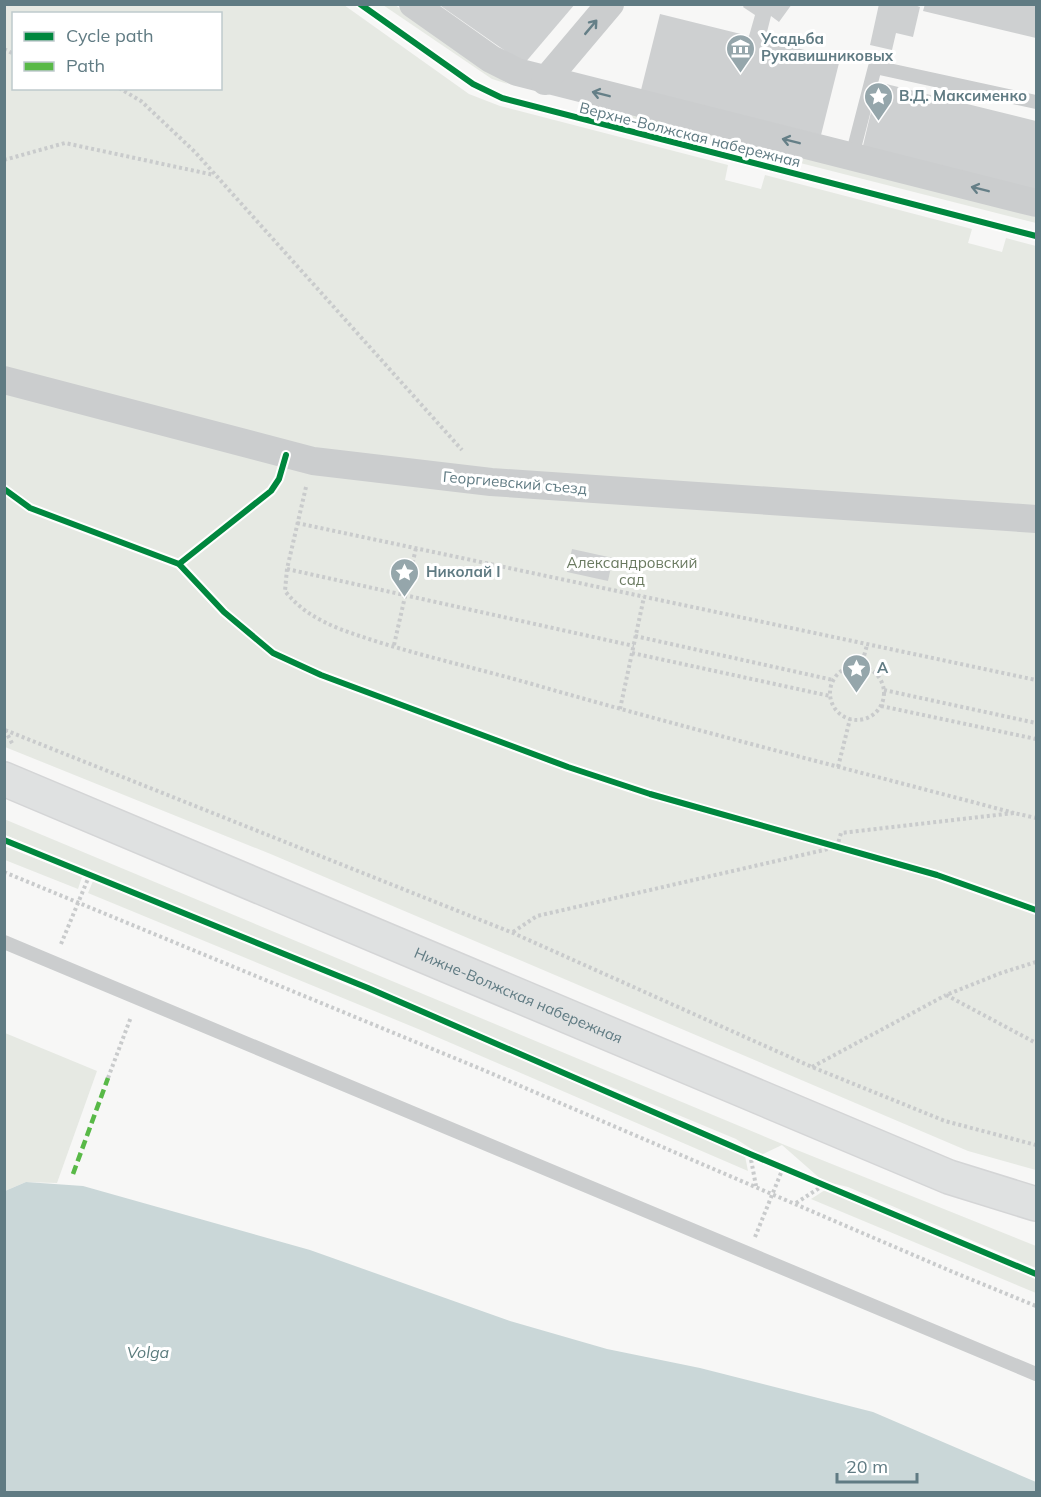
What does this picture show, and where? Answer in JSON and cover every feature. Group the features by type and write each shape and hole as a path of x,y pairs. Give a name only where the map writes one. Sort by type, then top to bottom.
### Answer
{"main road":[{"name":"Нижне-Волжская набережная","path":"4,778 949,1177 1036,1204"}],"street":[{"name":"Верхне-Волжская набережная","path":"413,4 490,59 517,72 1036,203"},
{"path":"546,81 610,4"},
{"name":"Георгиевский съезд","path":"4,380 313,460 491,483 1036,519"}],"lane":[{"path":"852,156 874,67 1036,102"},
{"path":"4,942 1036,1374"}],"path":[{"path":"122,90 141,101 195,152 491,483"},
{"path":"4,160 65,143 215,176"},
{"path":"313,460 287,569 285,591 299,608 341,629 620,709 1036,818"},
{"path":"297,523 1036,680"},
{"path":"394,645 416,548"},
{"path":"287,569 633,646"},
{"path":"620,709 644,597"},
{"path":"635,636 833,680"},
{"path":"861,667 867,645"},
{"path":"632,653 830,696"},
{"path":"861,667 872,671 879,677 884,690 881,706 871,717 850,719 838,713 830,696 833,680 846,668 861,667"},
{"path":"884,690 1036,723"},
{"path":"881,706 1036,739"},
{"path":"838,767 850,719"},
{"path":"5,730 13,745"},
{"path":"5,730 513,933 812,1067 945,1121 1036,1145"},
{"path":"837,847 842,834 1014,813"},
{"path":"815,841 848,850"},
{"path":"513,933 537,916 837,847"},
{"path":"79,869 100,878"},
{"path":"4,872 756,1186 1036,1306"},
{"path":"58,951 90,874"},
{"path":"812,1067 946,995 1036,962"},
{"path":"946,995 1036,1043"},
{"path":"108,1078 134,1009"},
{"path":"742,1150 761,1159"},
{"path":"750,1154 756,1186"},
{"path":"772,1163 794,1172"},
{"path":"752,1245 783,1168"},
{"path":"814,1181 834,1189"},
{"path":"796,1203 824,1185"}],"green space":[{"name":"Александровский сад","path":"4,5 344,5 469,94 500,106 728,165 725,180 761,189 765,175 972,229 968,243 1002,252 1006,238 1036,246 1036,1170 968,1151 273,855 5,747"},
{"path":"383,5 395,5 508,84 492,79"},
{"path":"610,106 1036,217 1036,223 608,114"},
{"path":"4,819 792,1148 1036,1246 1036,1268 848,1187 823,1181 782,1145 761,1155 736,1139 5,835"},
{"path":"4,846 82,877 78,889 5,860"},
{"path":"93,881 428,1019 745,1156 748,1171 423,1031 88,893"},
{"path":"5,1033 97,1071 57,1183 26,1182 5,1191"},
{"path":"825,1190 1036,1279 1036,1293 811,1199"}],"water":[{"name":"Volga","path":"26,1182 83,1186 310,1250 510,1321 607,1349 700,1368 873,1412 1036,1482 1036,1492 5,1492 5,1191"}],"building":[{"path":"438,4 575,4 524,64"},
{"path":"745,4 792,4 779,22 771,16 765,40 840,59 821,135 641,90 660,14 749,36 755,15 743,7"},
{"path":"879,4 912,4 920,7 913,37 896,33 892,50 870,45"},
{"path":"925,4 1036,4 1036,38 923,11"},
{"path":"878,82 1036,121 1036,193 862,150"},
{"path":"572,549 613,558 608,581 567,572"}],"marked path":[{"path":"73,1174 108,1078"}],"cycle path":[{"path":"360,4 473,84 502,98 1036,236"},
{"path":"179,564 271,491 279,479 286,455"},
{"path":"4,489 30,508 179,564 224,612 273,653 321,675 568,767 650,794 937,875 1036,910"},
{"path":"4,840 368,988 750,1154 1036,1274"}],"place":[{"name":"Усадьба Рукавишниковых","path":"740,74"},
{"name":"В.Д. Максименко","path":"878,122"},
{"name":"Николай I","path":"405,598"},
{"name":"А","path":"856,694"}]}
